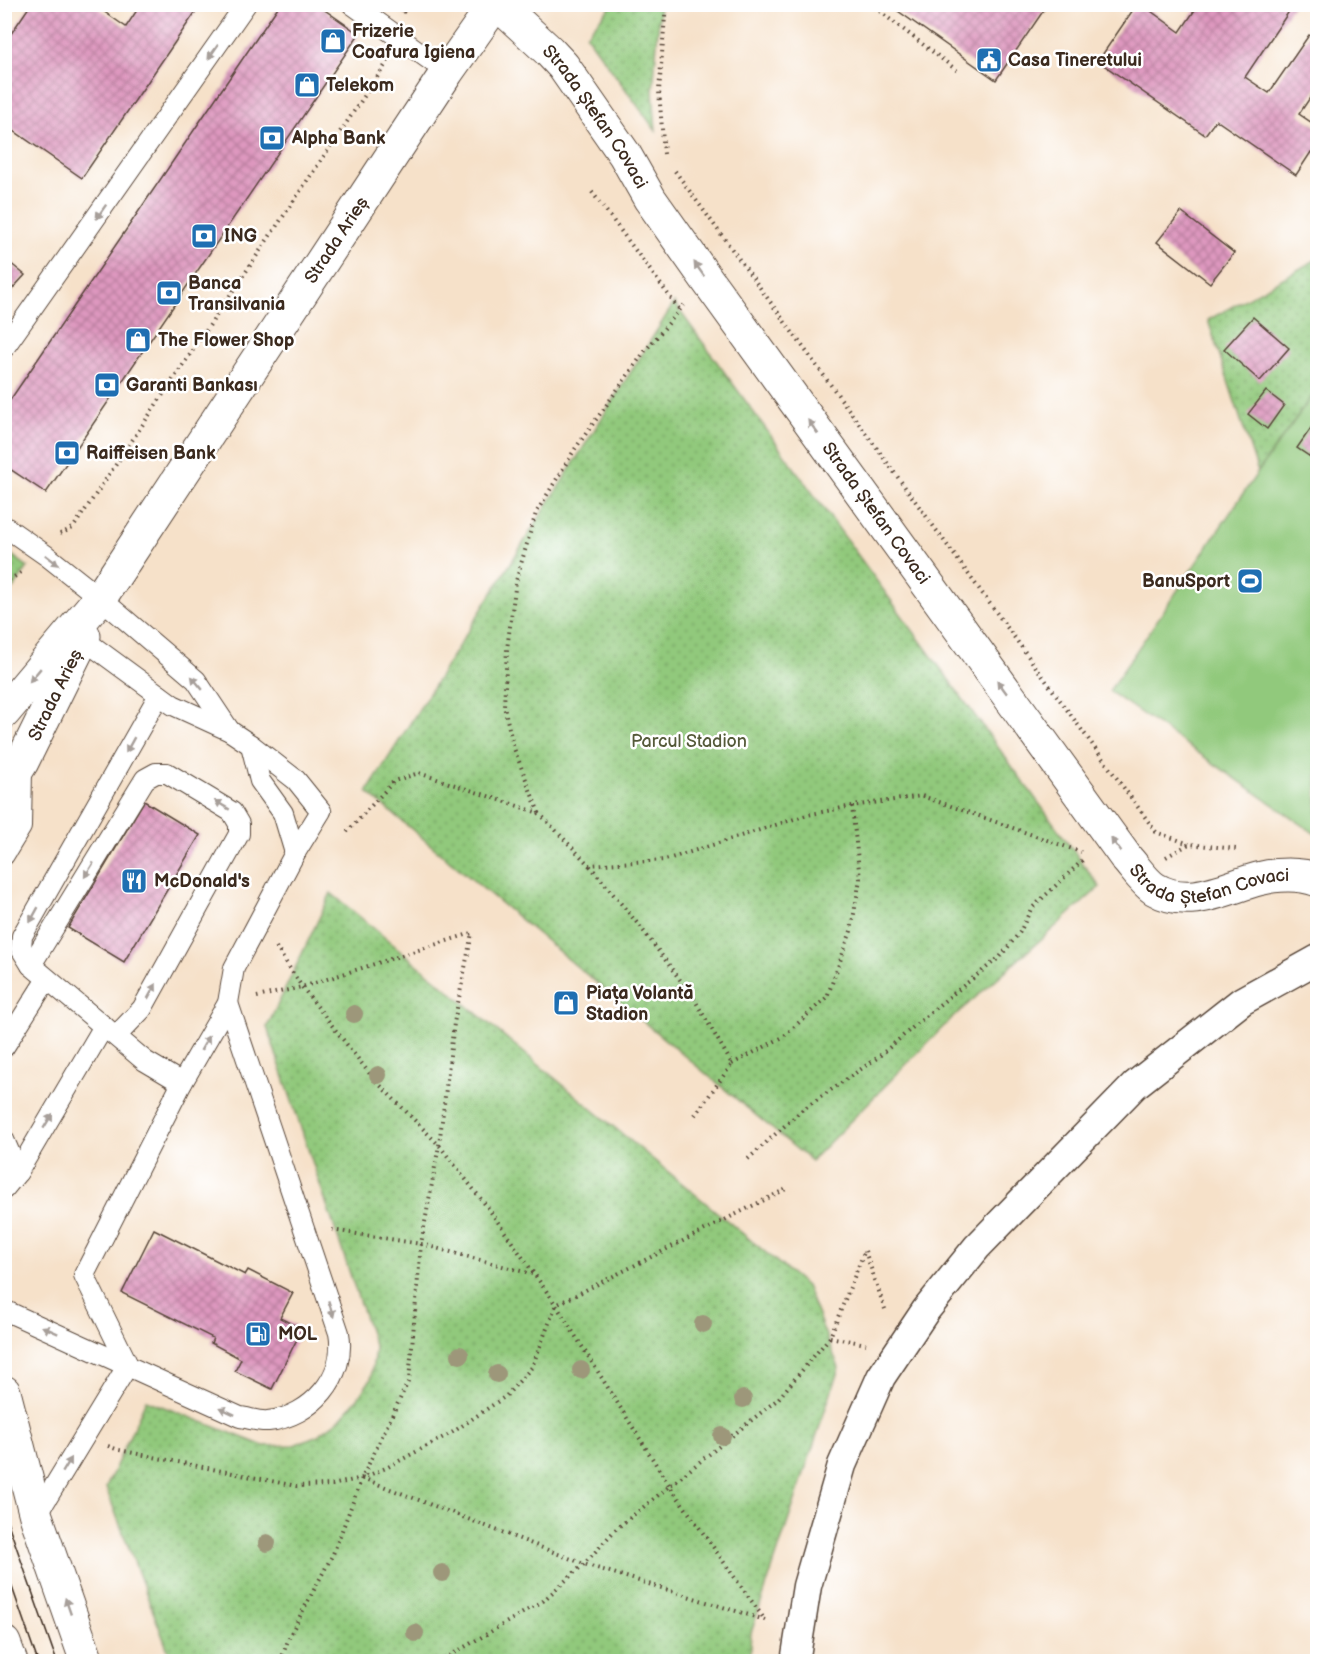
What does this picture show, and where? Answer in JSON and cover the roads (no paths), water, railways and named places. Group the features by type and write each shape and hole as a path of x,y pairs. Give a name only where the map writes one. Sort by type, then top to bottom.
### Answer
{"main road":[{"name":"Strada Arieș","path":"4,712 100,598 447,72 496,4"},
{"name":"Strada Ștefan Covaci","path":"496,4 563,66 625,155 650,199 708,281 1127,859 1155,889 1178,897 1205,896 1260,878 1309,876 1317,880"},
{"name":"Strada Arieș","path":"4,790 22,762 83,639 100,598"},
{"path":"4,1392 36,1515 87,1662"},
{"path":"4,1643 11,1662"}],"street":[{"path":"797,1648 807,1586 842,1465 881,1377 926,1310 977,1247 1135,1085 1242,1001 1317,959"}],"lane":[{"path":"4,348 246,4"},
{"path":"352,4 447,72"},
{"path":"4,526 100,598 196,680 230,730"},
{"path":"83,639 173,705 230,730 251,744 296,780 321,811 295,853 234,968 228,1003 182,1083 84,1275 128,1365"},
{"path":"159,694 22,936 21,949 31,965 145,1061 182,1083"},
{"path":"251,744 260,781 283,813 295,853"},
{"path":"4,855 21,828 22,762"},
{"path":"4,1189 18,1172 110,1031 142,1009 239,834 239,824 232,812 167,772 156,773 145,779 31,965"},
{"path":"4,1047 47,979"},
{"path":"4,1310 240,1417 266,1421 286,1417 301,1410 321,1394 335,1373 340,1358 339,1333 228,1003"},
{"path":"4,1140 18,1172"},
{"path":"36,1515 128,1365"}],"tram line":[{"path":"4,1512 57,1662"},
{"path":"4,1564 38,1662"}],"place":[{"name":"Frizerie Coafura Igiena","path":"333,41"},
{"name":"Casa Tineretului","path":"989,60"},
{"name":"Telekom","path":"307,85"},
{"name":"Alpha Bank","path":"272,138"},
{"name":"ING","path":"204,236"},
{"name":"Banca Transilvania","path":"169,293"},
{"name":"The Flower Shop","path":"138,340"},
{"name":"Garanti Bankası","path":"107,385"},
{"name":"Raiffeisen Bank","path":"67,453"},
{"name":"BanuSport","path":"1250,581"},
{"name":"McDonald's","path":"134,881"},
{"name":"Piața Volantă Stadion","path":"566,1003"},
{"name":"MOL","path":"258,1334"}],"park label":[{"name":"Parcul Stadion","path":"689,741"}]}
